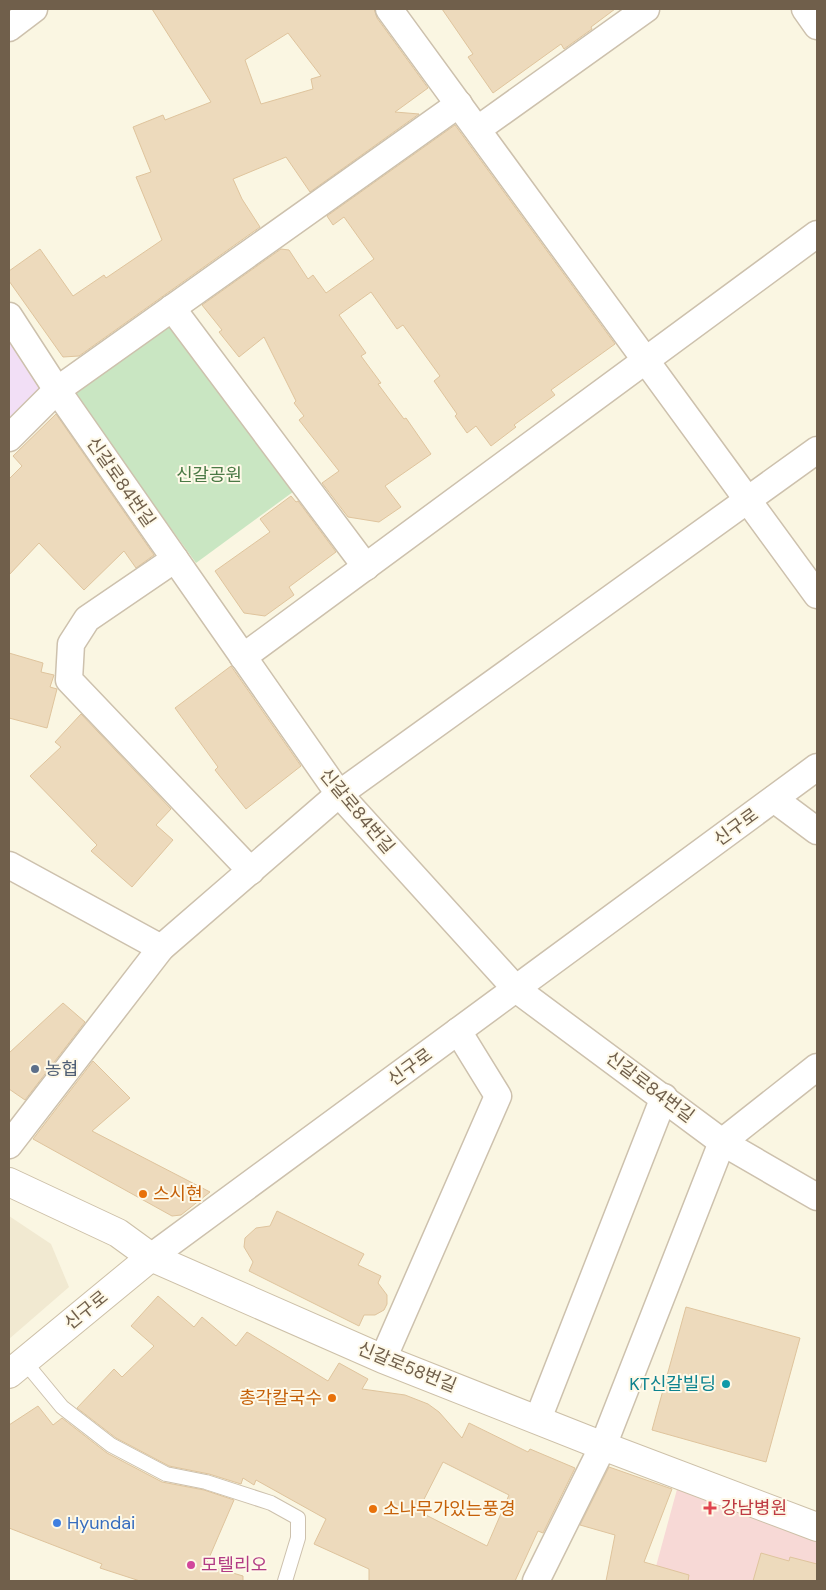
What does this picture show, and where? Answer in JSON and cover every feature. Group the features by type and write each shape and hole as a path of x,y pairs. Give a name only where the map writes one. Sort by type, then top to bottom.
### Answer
{"street":[{"path":"9,28 34,9"},
{"path":"478,129 646,9"},
{"path":"805,9 817,26"},
{"path":"400,12 459,104 817,595"},
{"path":"9,438 57,390 459,104"},
{"path":"243,657 817,234"},
{"path":"172,308 366,567"},
{"name":"신갈로84번길","path":"9,316 57,390 339,794 516,989 664,1097 722,1142 817,1197"},
{"path":"9,1145 161,948 339,794 817,450"},
{"path":"175,559 87,619 71,644 69,680 251,871"},
{"name":"신구로","path":"16,1368 151,1258 817,767"},
{"path":"774,799 817,831"},
{"path":"9,866 161,948"},
{"path":"383,1359 498,1096 458,1032"},
{"path":"536,1581 602,1446 722,1142 817,1067"},
{"path":"538,1419 664,1097"},
{"name":"신갈로58번길","path":"9,1182 118,1233 151,1258 383,1359 602,1446 817,1527"}],"lane":[{"path":"16,1368 111,1445 166,1474 206,1482 271,1503 298,1518 298,1538 285,1581"}],"shaded area":[{"path":"9,336 42,388 9,424"},
{"path":"9,1216 51,1244 69,1287 9,1339"},
{"name":"강남병원","path":"679,1482 817,1534 817,1581 652,1581"}],"green space":[{"name":"신갈공원","path":"169,322 297,489 196,563 70,389"}],"building":[{"path":"152,9 374,9 377,18 428,88 395,112 419,114 310,192 286,157 233,179 242,199 260,227 79,356 63,357 9,281 9,271 40,249 73,296 104,275 106,278 162,240 136,177 151,172 133,127 163,115 165,120 211,102","holes":["288,33 321,76 311,79 313,89 261,104 245,60"]},
{"path":"442,9 615,9 591,27 592,29 564,49 561,44 493,93 468,57 473,54"},
{"path":"455,125 615,344 551,390 555,395 514,425 516,427 491,446 476,426 467,433 455,416 457,414 434,381 440,376 403,325 397,329 371,292 339,315 366,353 361,356 381,383 378,384 404,419 406,418 431,454 385,486 401,507 379,522 348,517 322,483 339,471 299,420 304,416 294,403 296,401 264,337 239,357 219,332 222,330 202,305 281,249 289,250 308,279 313,275 326,293 374,259 344,217 333,225 327,216"},
{"path":"56,414 154,555 136,568 124,551 84,590 39,543 9,575 9,479 22,466 13,456"},
{"path":"291,496 296,502 298,501 336,552 289,587 294,595 265,616 244,613 215,571 270,532 260,519"},
{"path":"9,653 43,663 41,672 54,675 50,687 57,689 47,728 9,718"},
{"path":"231,666 301,766 246,809 215,770 218,767 175,708"},
{"path":"81,714 171,809 156,825 173,840 132,887 91,851 97,845 30,776 61,747 55,742"},
{"path":"63,1003 85,1022 25,1100 9,1089 9,1053"},
{"path":"93,1061 130,1098 92,1131 210,1192 181,1215 172,1216 33,1139"},
{"path":"277,1211 364,1254 358,1265 381,1276 378,1283 387,1295 387,1304 384,1310 375,1315 364,1315 359,1326 249,1271 253,1262 244,1247 245,1238 256,1228 270,1226"},
{"path":"158,1296 194,1327 202,1317 236,1346 247,1332 328,1381 339,1363 368,1379 362,1389 405,1395 428,1404 439,1412 462,1438 469,1423 528,1452 530,1449 575,1468 543,1533 538,1531 515,1581 369,1581 369,1569 314,1544 326,1519 256,1480 254,1485 243,1478 241,1484 209,1474 169,1466 116,1438 77,1408 114,1369 122,1377 154,1346 131,1326","holes":["443,1462 509,1495 487,1546 418,1511"]},
{"name":"KT신갈빌딩","path":"686,1307 800,1338 766,1462 652,1430"},
{"path":"38,1406 53,1425 62,1418 107,1453 162,1482 204,1490 234,1500 206,1565 243,1576 243,1581 140,1581 100,1568 102,1564 9,1528 9,1425"},
{"path":"609,1467 672,1489 644,1562 689,1575 688,1581 606,1581 615,1535 580,1525"},
{"path":"761,1553 789,1561 790,1557 817,1564 817,1581 753,1581"}],"place":[{"name":"농협","path":"35,1069"},
{"name":"스시현","path":"143,1194"},
{"name":"KT신갈빌딩","path":"726,1384"},
{"name":"총각칼국수","path":"332,1398"},
{"name":"강남병원","path":"710,1508"},
{"name":"소나무가있는풍경","path":"373,1509"},
{"name":"Hyundai","path":"57,1523"},
{"name":"모텔리오","path":"191,1565"}]}
